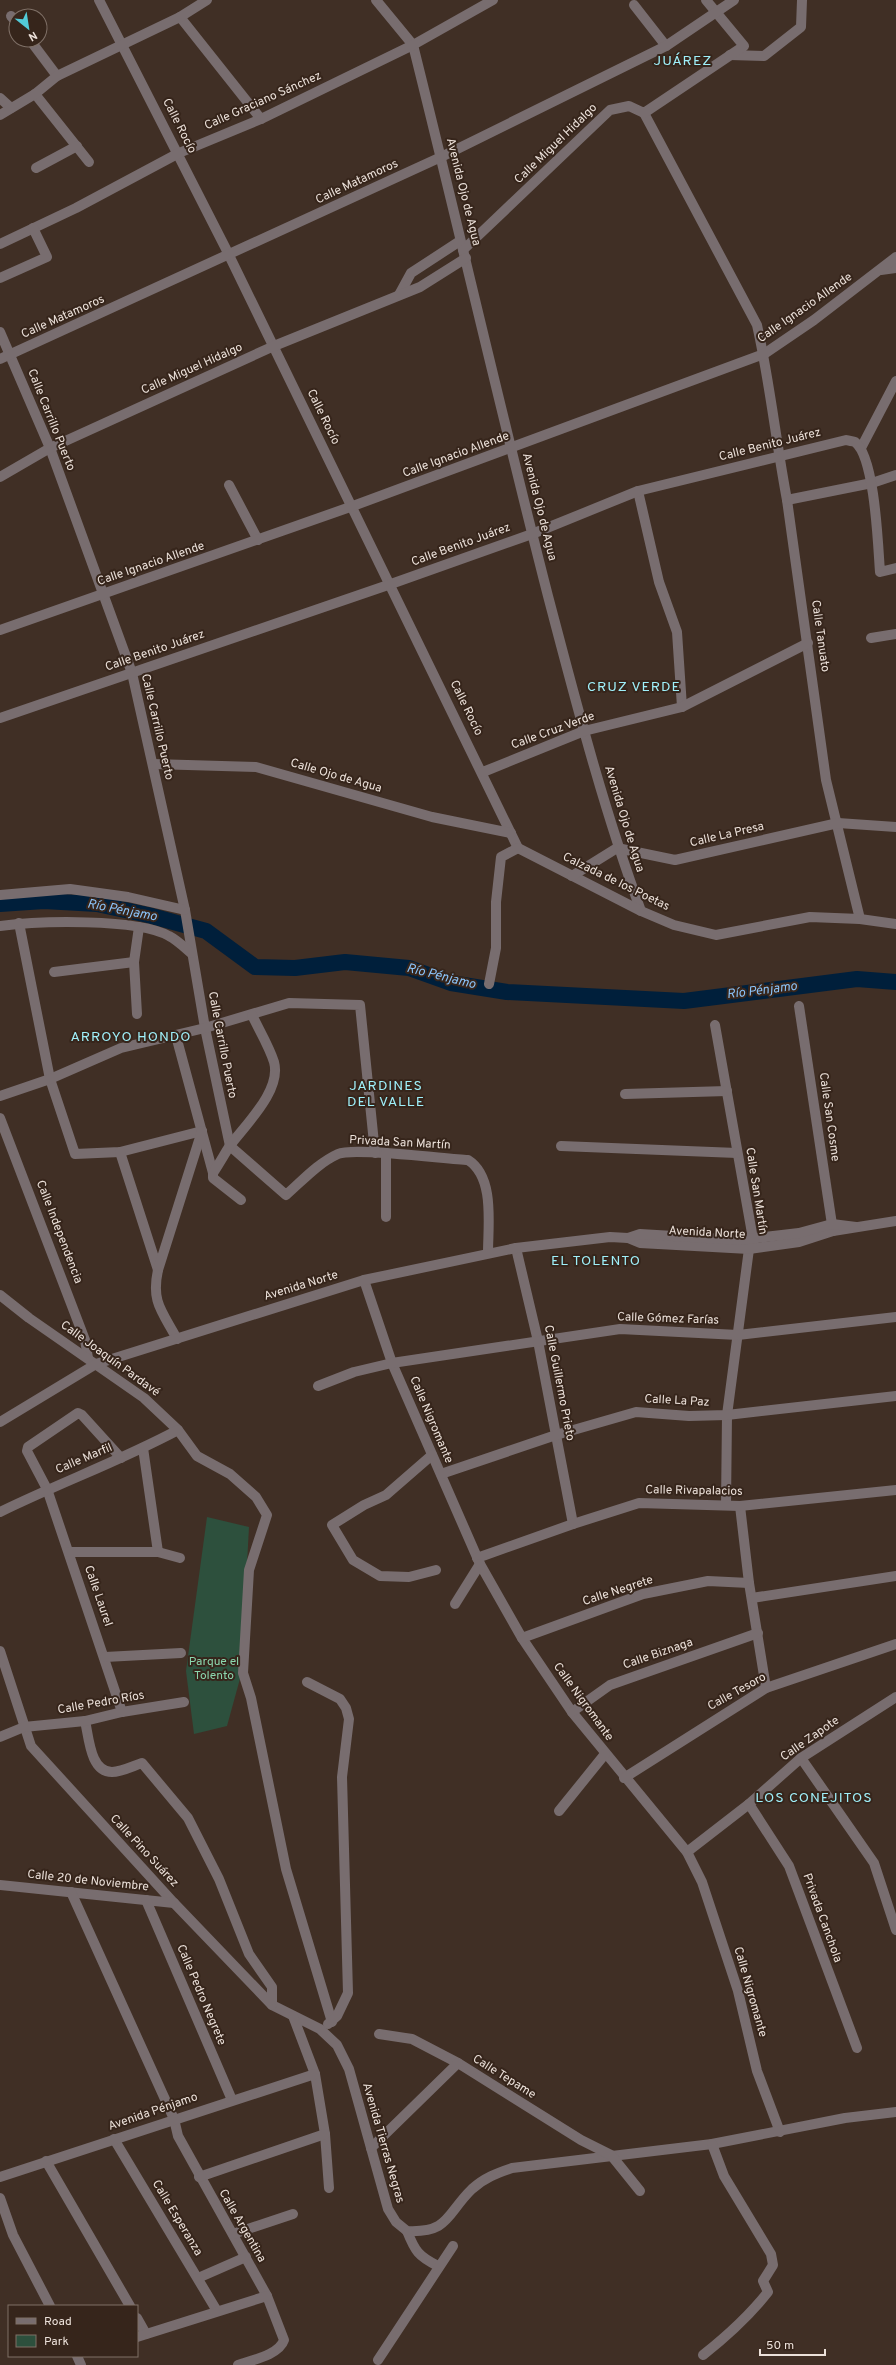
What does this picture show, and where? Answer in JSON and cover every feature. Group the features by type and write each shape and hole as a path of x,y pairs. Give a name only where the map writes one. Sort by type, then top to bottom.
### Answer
{"street":[{"name":"Calle Rocío","path":"99,0 179,153 230,256 483,772 518,848"},
{"name":"Avenida Ojo de Agua","path":"376,0 413,45 532,534 584,731 617,848 645,913"},
{"name":"Calle Graciano Sánchez","path":"0,244 76,208 179,153 261,118 413,45 493,0"},
{"path":"644,113 744,46 706,0"},
{"path":"716,12 734,0"},
{"path":"730,55 764,56 801,27 802,0"},
{"path":"0,115 36,94 57,76 180,17 203,1"},
{"path":"634,5 666,46"},
{"name":"Calle Matamoros","path":"0,359 230,256 441,157 666,46 716,12"},
{"path":"180,17 261,118"},
{"path":"36,48 57,76"},
{"path":"36,94 89,162"},
{"path":"0,98 11,108"},
{"name":"Calle Miguel Hidalgo","path":"0,477 50,448 274,346 420,287 463,250 610,110 629,106 644,113"},
{"name":"Calle Tanuato","path":"644,113 757,325 764,354 778,456 787,500 826,780 838,823 860,919"},
{"path":"36,168 77,146"},
{"path":"0,278 47,257 33,228"},
{"name":"Calle Miguel Hidalgo","path":"399,295 410,274 463,250"},
{"name":"Calle Ignacio Allende","path":"0,630 103,595 512,449 764,354 882,270 896,257"},
{"path":"882,270 896,268"},
{"name":"Calle Carrillo Puerto","path":"0,332 50,448 132,673 185,910 190,948 205,1028 230,1146"},
{"path":"896,381 860,448 872,483 880,572 896,568"},
{"name":"Calle Benito Juárez","path":"0,718 532,534 638,491 846,440 854,442 860,448"},
{"path":"787,500 872,483 896,475"},
{"path":"229,485 258,540"},
{"path":"638,491 659,582 677,632 682,707"},
{"path":"871,638 896,634"},
{"name":"Calle Cruz Verde","path":"483,772 584,731 682,707 808,643"},
{"name":"Calle Ojo de Agua","path":"153,764 256,767 432,818 511,833"},
{"name":"Calle La Presa","path":"617,848 676,860 838,823 896,827"},
{"path":"489,984 496,948 496,902 501,857 518,848"},
{"name":"Calzada de los Poetas","path":"518,848 645,913 716,935 810,917 860,919 896,924"},
{"path":"572,876 617,848"},
{"path":"0,895 70,889 128,897 185,910"},
{"path":"0,926 19,923 116,923 139,927 168,935 190,948"},
{"path":"19,923 50,1079 75,1154 120,1152 202,1131"},
{"path":"137,1014 134,962 139,927"},
{"path":"54,972 134,962"},
{"path":"0,1096 50,1079 121,1048 176,1036 289,1003 360,1005 375,1153"},
{"name":"Calle San Cosme","path":"799,1006 832,1228"},
{"path":"213,1176 230,1146 256,1115 267,1095 274,1076 274,1063 252,1015"},
{"name":"Calle San Martín","path":"715,1025 751,1244 727,1416 726,1505"},
{"path":"176,1036 213,1176 241,1200"},
{"path":"625,1094 727,1091"},
{"name":"Calle Independencia","path":"0,1118 4,1140 85,1340 92,1361"},
{"path":"177,1339 156,1300 154,1286 202,1131"},
{"name":"Privada San Martín","path":"230,1146 286,1196 321,1164 339,1153 375,1153 468,1160 478,1166 487,1191 488,1253"},
{"path":"561,1146 737,1153"},
{"path":"120,1152 158,1270"},
{"path":"386,1154 386,1217"},
{"name":"Avenida Norte","path":"0,1422 92,1361 177,1339 364,1280 516,1248 610,1237 628,1238 640,1243 751,1244 799,1242 832,1228 856,1227 896,1221"},
{"name":"Calle Guillermo Prieto","path":"516,1248 538,1341 573,1524"},
{"name":"Calle Nigromante","path":"364,1280 392,1363 478,1561 522,1638 572,1712 624,1778 687,1852 702,1882 738,1991 757,2070 780,2132"},
{"name":"Calle Joaquín Pardavé","path":"0,1295 29,1318 144,1398 178,1430 198,1456 230,1474 256,1497 267,1515 249,1570 243,1673 251,1698 286,1869 332,2022"},
{"name":"Calle Gómez Farías","path":"318,1386 354,1372 392,1363 620,1329 738,1335 896,1318"},
{"name":"Calle La Paz","path":"440,1474 556,1435 636,1412 689,1416 727,1416 896,1396"},
{"name":"Calle Laurel","path":"121,1458 82,1415 78,1413 72,1415 28,1447 27,1451 47,1489 105,1657 122,1712"},
{"name":"Calle Marfil","path":"0,1512 47,1489 143,1448 178,1430"},
{"path":"143,1448 158,1552"},
{"path":"432,1455 386,1495 364,1505 332,1525 353,1560 380,1576 409,1577 436,1570"},
{"name":"Calle Rivapalacios","path":"478,1561 573,1524 639,1503 740,1506 896,1490"},
{"path":"740,1506 749,1583 766,1688"},
{"path":"69,1552 158,1552 180,1558"},
{"path":"455,1604 478,1561"},
{"path":"752,1598 896,1576"},
{"name":"Calle Negrete","path":"522,1638 643,1594 708,1581 749,1583"},
{"name":"Calle Biznaga","path":"572,1712 610,1685 758,1633"},
{"name":"Calle Tesoro","path":"624,1778 766,1688 896,1644"},
{"name":"Calle Pino Suárez","path":"0,1651 31,1746 174,1903 272,2005 320,2029"},
{"path":"105,1657 180,1653"},
{"path":"307,1682 340,1699 346,1708 348,1719 342,1777 348,1993 343,2006 332,2022 320,2029"},
{"name":"Calle Zapote","path":"687,1852 749,1804 801,1758 896,1697"},
{"name":"Calle Pedro Ríos","path":"0,1737 24,1727 85,1721 122,1712 184,1702"},
{"path":"85,1721 95,1763 104,1771 113,1773 142,1763 188,1818 219,1880 249,1954 272,1987 272,2005"},
{"path":"559,1811 605,1754"},
{"path":"801,1758 874,1862 895,1927"},
{"name":"Privada Canchola","path":"749,1804 789,1866 857,2048"},
{"name":"Calle 20 de Noviembre","path":"0,1885 174,1903"},
{"name":"Calle Argentina","path":"71,1892 174,2119 178,2136 199,2177 267,2296 284,2340 282,2347 238,2365"},
{"name":"Calle Pedro Negrete","path":"146,1900 232,2100"},
{"path":"293,2016 314,2074 325,2134 329,2188"},
{"name":"Avenida Tierras Negras","path":"320,2029 337,2045 349,2069 388,2209 396,2222 407,2231"},
{"name":"Calle Tepame","path":"379,2034 412,2039 458,2063 581,2140 611,2155"},
{"path":"371,2148 458,2063"},
{"name":"Avenida Pénjamo","path":"0,2177 314,2074"},
{"path":"438,2266 423,2258 415,2250 407,2231 427,2231 437,2228 446,2221 471,2190 490,2175 512,2168 712,2144 780,2132 845,2118 896,2112"},
{"path":"199,2177 325,2134"},
{"name":"Calle Esperanza","path":"114,2139 217,2311"},
{"path":"703,2355 722,2340 754,2309 768,2292 763,2281 773,2265 771,2254 724,2176 712,2144"},
{"path":"611,2155 640,2191"},
{"path":"46,2161 129,2305"},
{"path":"0,2198 13,2235 49,2305"},
{"path":"232,2234 293,2214"},
{"path":"378,2360 438,2266 453,2246"},
{"path":"198,2278 246,2257"},
{"path":"138,2322 142,2336 267,2296"}],"green space":[{"name":"Parque el Tolento","path":"207,1517 249,1527 241,1675 227,1726 194,1734 186,1671"}],"waterway":[{"name":"Río Pénjamo","path":"0,904 44,901 97,904 148,915 206,931 255,967 295,968 345,962 409,968 451,983 507,992 684,1001 857,979 896,982"}],"district":[{"name":"JUÁREZ","path":"683,61"},
{"name":"CRUZ VERDE","path":"634,687"},
{"name":"ARROYO HONDO","path":"131,1037"},
{"name":"JARDINES DEL VALLE","path":"386,1094"},
{"name":"EL TOLENTO","path":"596,1261"},
{"name":"LOS CONEJITOS","path":"814,1798"}]}
